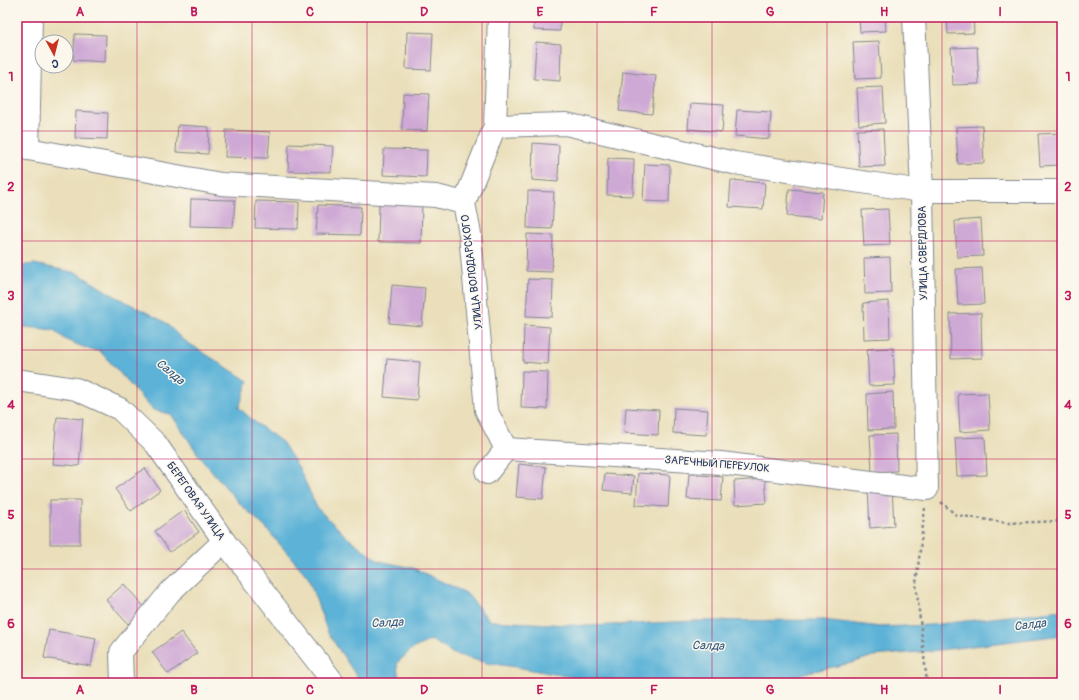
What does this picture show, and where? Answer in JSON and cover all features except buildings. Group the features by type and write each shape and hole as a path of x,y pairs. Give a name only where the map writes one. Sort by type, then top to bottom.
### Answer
{"street":[{"path":"31,17 22,148 221,184 436,196 464,203"},
{"name":"УЛИЦА ВОЛОДАРСКОГО","path":"498,17 495,126 464,203 470,234 486,410 506,449"},
{"name":"УЛИЦА СВЕРДЛОВА","path":"914,17 922,191 927,489"},
{"path":"495,126 566,124 734,163 922,191 1062,191"},
{"name":"БЕРЕГОВАЯ УЛИЦА","path":"17,380 76,389 120,409 156,444 224,541 334,683"},
{"path":"487,473 506,449"},
{"name":"ЗАРЕЧНЫЙ ПЕРЕУЛОК","path":"506,449 721,463 927,489"},
{"path":"122,683 121,652 170,592 224,541"}],"path":[{"path":"927,489 956,515 1008,523 1062,521"},
{"path":"927,489 916,584 927,683"}],"water":[{"name":"Салда","path":"34,264 77,273 113,295 165,322 182,339 248,381 239,408 256,423 282,442 299,468 317,508 348,538 379,561 413,568 466,593 490,621 590,626 695,621 824,620 880,627 931,625 1062,610 1062,635 931,651 873,656 852,663 800,674 793,683 636,683 620,680 571,677 487,663 454,654 431,640 412,649 397,663 399,683 361,683 328,633 308,577 265,527 240,504 200,457 171,414 153,410 100,351 91,350 66,340 54,330 17,326 17,265"}]}
